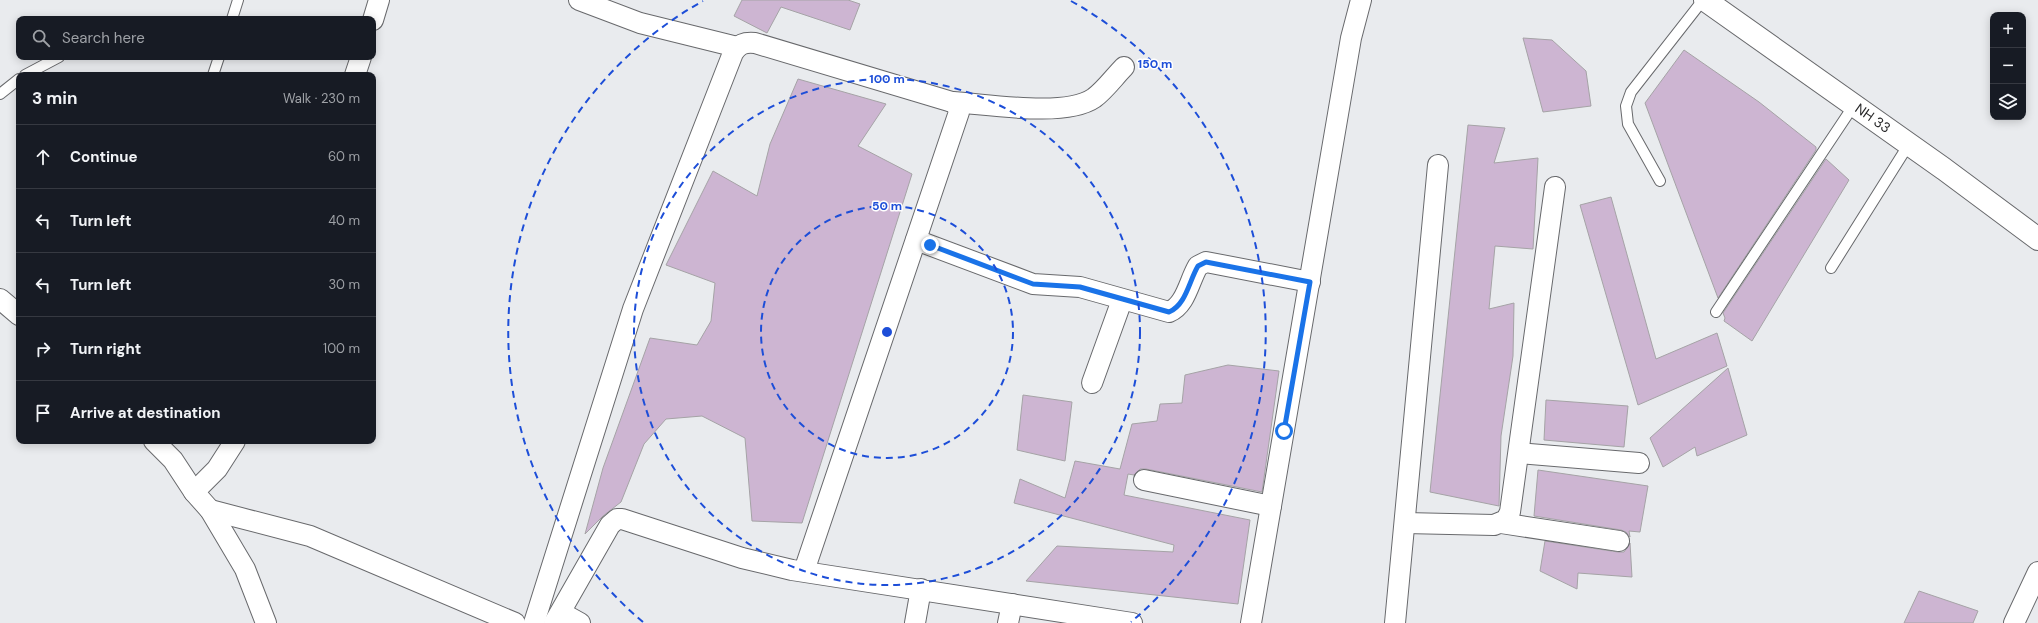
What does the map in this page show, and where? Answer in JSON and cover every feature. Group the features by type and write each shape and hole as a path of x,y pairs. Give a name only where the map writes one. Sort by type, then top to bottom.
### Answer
{"main road":[{"name":"NH 33","path":"1704,0 1909,144 2038,240"}],"street":[{"path":"374,16 379,0"},
{"path":"579,0 640,23 737,47"},
{"path":"1252,623 1351,38 1361,0"},
{"path":"534,623 634,310 737,47 746,42 755,43 952,102 1044,108 1070,107 1094,98 1124,66"},
{"path":"356,72 360,60"},
{"path":"804,571 959,116 958,108 952,102"},
{"path":"1395,623 1438,165"},
{"path":"1501,523 1506,520 1512,505 1555,187"},
{"path":"916,240 1033,284 1080,287 1160,311 1169,312 1176,310 1181,303 1198,266 1206,262 1310,282"},
{"path":"0,299 16,312"},
{"path":"1092,383 1122,300"},
{"path":"157,444 172,460 194,492 210,510 245,569 266,623"},
{"path":"194,492 217,469 233,444"},
{"path":"1519,454 1639,463"},
{"path":"1144,480 1271,506"},
{"path":"210,510 310,536 515,623"},
{"path":"580,623 558,618 610,525 617,519 627,520 742,558 804,571 1012,604 1086,619 1132,623"},
{"path":"1405,523 1501,523 1619,541"},
{"path":"2014,623 2038,572"},
{"path":"915,623 921,589"},
{"path":"1008,623 1012,604"}],"lane":[{"path":"233,16 238,0"},
{"path":"1660,181 1628,124 1626,106 1631,92 1704,0"},
{"path":"31,72 53,60"},
{"path":"214,72 218,60"},
{"path":"0,94 16,81"},
{"path":"1716,312 1854,105"},
{"path":"1831,268 1909,144"}],"building":[{"path":"742,0 848,0 860,4 850,30 781,7 767,33 734,16"},
{"path":"1523,38 1552,40 1586,71 1591,106 1543,112"},
{"path":"1684,50 1759,102 1816,147 1816,150 1718,298 1645,103"},
{"path":"798,79 886,104 858,146 912,174 802,523 752,521 745,438 702,416 666,419 644,444 621,502 603,516 585,534 603,468 650,338 697,345 711,321 715,283 666,265 713,171 757,196 770,144"},
{"path":"1468,125 1505,128 1494,163 1538,158 1533,249 1495,246 1489,309 1514,303 1513,356 1501,436 1499,506 1430,492"},
{"path":"1826,159 1849,180 1752,341 1724,321 1725,318 1723,313"},
{"path":"1611,197 1656,359 1717,333 1727,366 1638,405 1580,205"},
{"path":"1228,365 1279,371 1262,492 1140,469 1134,475 1128,474 1124,495 1250,520 1238,604 1026,581 1057,546 1173,552 1174,545 1014,503 1020,479 1065,498 1075,461 1120,469 1132,424 1157,421 1160,404 1182,403 1185,375"},
{"path":"1728,368 1747,435 1697,456 1695,447 1663,467 1650,438"},
{"path":"1023,395 1072,402 1065,461 1017,450"},
{"path":"1546,400 1628,406 1624,447 1544,440"},
{"path":"1538,470 1648,486 1640,532 1629,531 1630,537 1626,532 1621,530 1534,516"},
{"path":"1545,541 1618,552 1624,552 1630,543 1632,577 1578,573 1577,589 1540,571"},
{"path":"1919,591 1978,611 1973,623 1904,623"}],"route":[{"path":"930,245 1033,284 1080,287 1160,311 1169,312 1176,310 1181,303 1198,266 1206,262 1310,282 1284,431"}]}
